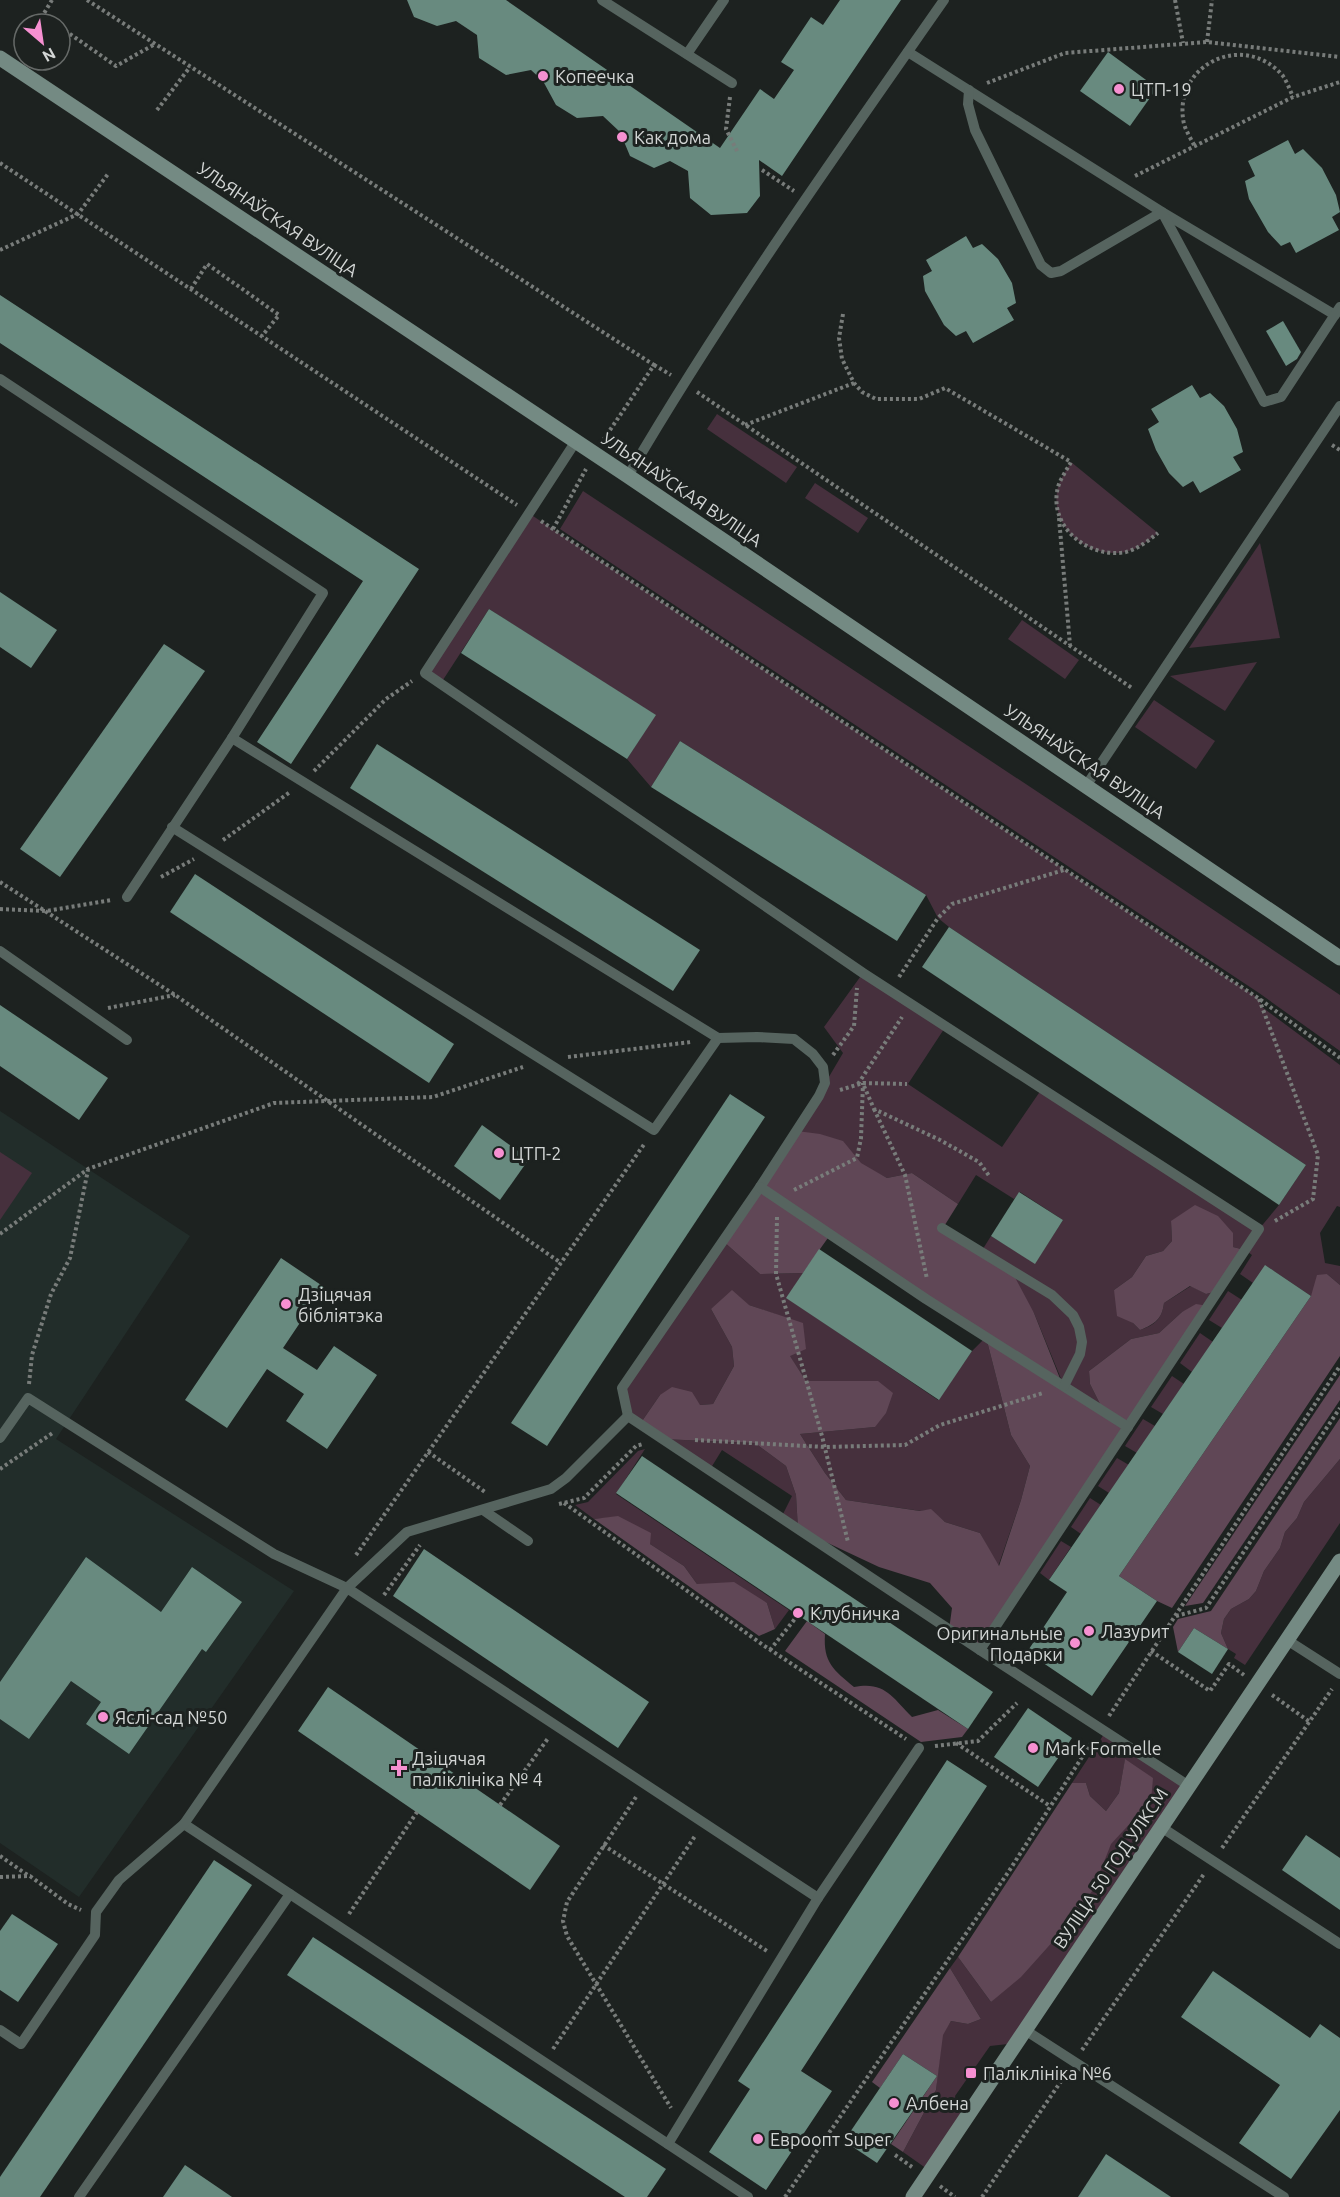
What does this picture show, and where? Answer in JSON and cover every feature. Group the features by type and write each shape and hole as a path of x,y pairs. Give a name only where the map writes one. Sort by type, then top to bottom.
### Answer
{"main road":[{"name":"УЛЬЯНАЎСКАЯ ВУЛІЦА","path":"0,58 594,453 1340,958"},
{"name":"ВУЛІЦА 50 ГОД УЛКСМ","path":"913,2197 1340,1561"}],"lane":[{"path":"602,0 732,83"},
{"path":"687,54 724,0"},
{"path":"628,476 684,383 806,199 944,0"},
{"path":"908,52 1162,212 1337,311 1281,397 1264,402 1162,212"},
{"path":"969,90 968,104 975,130 1041,265 1051,273 1061,270 1162,212"},
{"path":"0,379 322,593 232,738 127,897"},
{"path":"1086,786 1340,406"},
{"path":"576,441 425,673 859,970 1259,1229 980,1650"},
{"path":"232,738 718,1038 757,1037 794,1040 819,1060 823,1067 825,1083 819,1096 760,1187 622,1388 628,1416 1189,1786"},
{"path":"172,827 654,1130 718,1038"},
{"path":"0,951 127,1040"},
{"path":"760,1187 932,1303 1128,1427"},
{"path":"942,1228 1053,1296 1073,1315 1079,1327 1082,1342 1080,1354 1064,1386"},
{"path":"0,1438 28,1398 274,1554 342,1585 818,1898"},
{"path":"0,2030 21,2044 95,1935 96,1912 118,1880 184,1824 342,1585 407,1532 551,1489 566,1478 628,1416"},
{"path":"483,1509 528,1541"},
{"path":"1287,1640 1340,1674"},
{"path":"668,2144 818,1898 919,1748"},
{"path":"184,1824 748,2197"},
{"path":"1161,1827 1340,1944"},
{"path":"80,2197 290,1894"},
{"path":"1025,2030 1284,2197"}],"path":[{"path":"87,0 684,383 1146,697"},
{"path":"1174,0 1184,44"},
{"path":"1207,42 1212,0"},
{"path":"72,35 116,66 156,44"},
{"path":"969,90 1065,54 1207,42 1340,57"},
{"path":"1194,146 1184,125 1182,103 1190,81 1204,65 1223,56 1245,54 1266,62 1283,77 1293,97"},
{"path":"157,111 190,67"},
{"path":"1118,184 1293,97 1340,82"},
{"path":"732,83 726,129 738,153"},
{"path":"0,163 1258,998 1340,1058"},
{"path":"762,170 806,199"},
{"path":"0,250 78,214 108,174"},
{"path":"191,289 207,264 279,315 262,336"},
{"path":"843,314 839,338 842,359 854,383 862,392 876,399 919,399 945,388 1071,462 1057,491 1070,646"},
{"path":"553,529 594,453 654,365"},
{"path":"745,425 854,383"},
{"path":"1058,514 1069,533 1086,547 1106,554 1128,552 1158,533"},
{"path":"158,879 209,850 303,782 386,699 425,673"},
{"path":"890,990 938,918 952,904 1065,870"},
{"path":"0,882 175,995 561,1263"},
{"path":"0,909 46,911 127,897"},
{"path":"823,1067 854,1026 859,970"},
{"path":"87,1012 175,995"},
{"path":"1258,998 1317,1155 1313,1199 1259,1229"},
{"path":"854,1566 825,1447 776,1274 777,1198 857,1158 861,1138 860,1084 910,1003"},
{"path":"0,1234 88,1169 274,1103 433,1097 543,1060 718,1038"},
{"path":"860,1084 905,1174 932,1303"},
{"path":"819,1096 860,1084 907,1084"},
{"path":"874,1109 940,1140 979,1162 990,1177"},
{"path":"342,1585 428,1452 654,1130"},
{"path":"28,1398 33,1355 51,1294 70,1258 88,1169"},
{"path":"785,2197 957,1948 1340,1366"},
{"path":"661,1439 825,1447 905,1445 940,1425 1064,1386"},
{"path":"1174,1616 1206,1608 1340,1408"},
{"path":"0,1469 66,1424"},
{"path":"428,1452 490,1497"},
{"path":"564,1503 770,1650 919,1748 978,1741 1017,1703"},
{"path":"770,1650 798,1616"},
{"path":"1151,1651 1210,1691 1229,1664 1310,1722"},
{"path":"982,2197 1334,1686"},
{"path":"500,1805 557,1726"},
{"path":"956,1743 1050,1806"},
{"path":"645,1784 567,1902 563,1921 567,1936 681,2124"},
{"path":"340,1928 417,1812"},
{"path":"544,2062 704,1823"},
{"path":"603,1845 780,1960"},
{"path":"0,1856 68,1904 81,1910 96,1912"},
{"path":"0,1877 30,1876"}],"shaded area":[{"path":"717,414 797,467 786,483 707,429"},
{"path":"1071,462 1158,533 1135,549 1113,553 1100,551 1076,539 1060,518 1057,506 1059,484"},
{"path":"815,483 868,518 858,533 805,498"},
{"path":"583,491 1340,995 1340,1051 1259,993 560,529"},
{"path":"530,514 1258,998 1262,1007 1340,1065 1340,1207 1337,1206 1320,1233 1325,1263 1340,1266 1340,1285 1327,1274 1311,1296 1266,1266 1253,1283 1240,1274 1252,1255 1245,1250 1171,1221 1172,1241 1163,1251 1146,1256 1132,1277 1114,1290 1133,1323 1140,1330 1150,1326 1162,1313 1164,1303 1191,1286 1206,1294 1218,1291 1208,1306 1182,1312 1159,1333 1131,1339 1089,1371 1090,1384 1104,1412 1064,1386 1034,1313 981,1252 991,1236 1035,1263 1063,1220 1020,1192 1014,1199 976,1175 958,1204 912,1173 887,1178 797,1131 843,1053 824,1027 863,973 946,1026 908,1084 1002,1147 1041,1090 1259,1229 1279,1205 1306,1165 949,927 938,918 926,895 680,741 651,787 627,759 655,715 489,609 441,683 425,673"},
{"path":"1260,543 1280,638 1189,648"},
{"path":"1022,620 1079,660 1065,679 1008,639"},
{"path":"1257,662 1225,711 1170,676"},
{"path":"1154,700 1215,741 1196,769 1135,727"},
{"name":"Яслі-сад №50","path":"0,1111 190,1236 56,1439 294,1591 79,1897 0,1843"},
{"path":"797,1131 820,1134 843,1141 861,1163 887,1178 912,1173 958,1204 943,1228 1011,1270 1034,1313 1063,1386 1103,1410 1090,1384 1089,1371 1131,1339 1159,1333 1182,1312 1196,1304 1208,1306 980,1650 949,1630 952,1608 930,1583 879,1567 798,1529 796,1495 786,1466 755,1443 661,1439 640,1424 660,1395 672,1387 692,1392 700,1405 713,1404 734,1366 732,1347 711,1309 732,1290 749,1305 803,1323 806,1349 790,1356 806,1381 878,1381 893,1393 886,1413 875,1427 800,1434 846,1500 920,1511 931,1509 945,1522 980,1533 999,1566 1030,1466 1011,1435 986,1337 830,1235 803,1273 760,1274 723,1241"},
{"path":"0,1152 32,1173 0,1220"},
{"path":"1195,1205 1218,1216 1233,1233 1233,1247 1245,1250 1218,1291 1206,1294 1190,1286 1164,1303 1162,1313 1157,1320 1140,1330 1133,1323 1117,1316 1114,1290 1132,1277 1146,1256 1163,1251 1172,1241 1171,1221"},
{"path":"723,1241 760,1274 803,1273 787,1298 938,1400 972,1351 986,1337 1011,1435 1030,1466 998,1567 980,1533 945,1522 931,1510 921,1511 846,1500 800,1434 875,1427 878,1381 806,1381 789,1355 775,1314 749,1305 711,1309 732,1347 734,1366 713,1404 700,1405 660,1395 640,1424 628,1416 622,1388"},
{"path":"1327,1274 1340,1285 1340,1356 1172,1608 1157,1601 1119,1576 1311,1296 1317,1275"},
{"path":"1228,1291 1242,1300 1222,1328 1209,1320"},
{"path":"1200,1333 1213,1342 1192,1372 1180,1363"},
{"path":"1340,1375 1340,1400 1203,1603 1185,1606"},
{"path":"1172,1376 1184,1384 1163,1414 1151,1407"},
{"path":"1340,1418 1340,1459 1304,1502 1297,1518 1285,1532 1280,1548 1264,1571 1256,1591 1249,1599 1231,1609 1224,1619 1221,1633 1228,1649 1194,1628 1178,1652 1173,1627 1178,1619 1211,1611"},
{"path":"1143,1419 1155,1426 1137,1453 1125,1446"},
{"path":"661,1439 755,1443 786,1466 796,1495 798,1529 781,1518 792,1496 722,1450 709,1471"},
{"path":"645,1449 616,1494 789,1610 775,1629 767,1603 697,1584 684,1566 650,1544 618,1517 594,1519 575,1505 588,1502 638,1451"},
{"path":"1117,1458 1129,1465 1109,1493 1098,1486"},
{"path":"1340,1459 1340,1523 1245,1665 1234,1658 1236,1654 1228,1649 1221,1633 1224,1619 1231,1609 1249,1599 1256,1591 1264,1571 1280,1548 1285,1532 1297,1518 1304,1502"},
{"path":"1090,1498 1101,1505 1081,1534 1071,1527"},
{"path":"618,1516 651,1533 650,1544 684,1566 697,1584 734,1582 767,1603 775,1629 759,1636 594,1519"},
{"path":"1061,1541 1071,1547 1049,1580 1040,1573"},
{"path":"807,1621 825,1634 826,1652 831,1665 854,1687 873,1686 887,1692 912,1717 938,1710 968,1729 962,1737 921,1742 785,1651"},
{"path":"1106,1731 1189,1786 1017,2043 990,2046 955,2096 963,2121 930,2171 903,2152 936,2090 942,2035 951,2021 968,2024 981,2019 950,1968 958,1957 991,2002 1093,1890 1110,1844 1151,1801 1125,1760 1119,1793 1106,1811 1090,1796 1086,1783 1072,1783"},
{"path":"1125,1759 1153,1778 1151,1801 1111,1844 1093,1890 1064,1929 1021,1977 991,2002 958,1957 1072,1783 1086,1783 1090,1796 1106,1811 1119,1793"},
{"path":"950,1968 981,2019 968,2024 951,2021 943,2035 936,2090 903,2152 891,2144 937,2076 903,2054 880,2088 872,2082"}],"building":[{"path":"407,0 506,0 720,148 760,89 774,99 794,70 781,62 811,17 823,25 840,0 901,0 782,176 759,160 760,196 747,213 711,215 690,198 688,171 670,161 654,168 630,156 620,132 603,116 577,118 556,105 543,81 531,70 506,75 479,58 477,35 456,21 437,26 414,17"},
{"name":"ЦТП-19","path":"1108,52 1157,88 1130,126 1080,91"},
{"path":"1288,140 1295,154 1303,149 1322,168 1336,195 1340,212 1332,217 1339,230 1296,253 1290,242 1281,246 1268,232 1249,199 1245,181 1255,176 1248,161"},
{"path":"966,236 973,248 982,244 998,259 1012,283 1016,303 1007,308 1014,320 973,343 966,331 956,336 944,325 925,291 923,276 932,271 926,260"},
{"path":"0,295 419,569 291,764 257,742 363,581 0,343"},
{"path":"1283,321 1301,352 1297,359 1286,366 1266,331"},
{"path":"1192,385 1200,398 1210,393 1224,406 1237,429 1243,452 1233,457 1241,470 1200,493 1193,481 1183,487 1169,473 1156,450 1148,429 1159,422 1151,409"},
{"path":"0,592 57,630 31,668 0,647"},
{"path":"489,609 656,715 627,759 461,653"},
{"path":"164,644 205,671 60,877 20,849"},
{"path":"680,741 926,895 897,941 651,787"},
{"path":"377,744 700,950 673,991 350,788"},
{"path":"195,874 454,1044 429,1083 170,912"},
{"path":"949,927 1306,1165 1279,1205 922,967"},
{"path":"0,1005 108,1078 79,1120 0,1066"},
{"path":"730,1094 765,1117 547,1446 511,1423"},
{"path":"482,1125 529,1159 500,1200 454,1166"},
{"path":"1019,1192 1063,1220 1035,1264 991,1236"},
{"path":"819,1249 972,1351 939,1400 786,1298"},
{"path":"281,1258 324,1287 283,1348 317,1370 334,1346 377,1375 327,1449 286,1421 304,1394 267,1369 227,1428 185,1400"},
{"path":"1265,1265 1311,1296 1119,1576 1157,1601 1092,1696 1027,1652 1067,1592 1049,1580"},
{"path":"642,1456 993,1692 968,1729 616,1493"},
{"path":"424,1549 649,1702 618,1748 393,1596"},
{"path":"86,1557 161,1612 192,1567 242,1602 206,1652 202,1649 129,1754 86,1724 101,1702 71,1681 29,1739 0,1719 0,1682"},
{"path":"1194,1628 1228,1649 1212,1674 1178,1652"},
{"name":"Дзіцячая паліклініка № 4","path":"328,1687 560,1846 530,1890 298,1731"},
{"path":"1028,1708 1072,1738 1038,1787 994,1757"},
{"path":"947,1760 987,1786 801,2071 832,2091 766,2190 709,2152 750,2089 738,2081"},
{"path":"1306,1835 1340,1858 1340,1910 1282,1870"},
{"path":"214,1860 252,1885 40,2197 0,2197 0,2177"},
{"path":"12,1914 58,1944 18,2002 0,1990 0,1931"},
{"path":"313,1937 666,2169 647,2197 625,2197 287,1975"},
{"path":"1213,1971 1310,2038 1320,2024 1340,2038 1340,2110 1291,2179 1239,2143 1280,2085 1181,2017"},
{"name":"Албена","path":"903,2054 937,2076 877,2163 844,2141"},
{"path":"1106,2154 1171,2197 1078,2197"},
{"path":"185,2165 232,2197 163,2197"}],"place":[{"name":"Копеечка","path":"543,76"},
{"name":"ЦТП-19","path":"1119,89"},
{"name":"Как дома","path":"622,137"},
{"name":"ЦТП-2","path":"499,1153"},
{"name":"Дзіцячая бібліятэка","path":"286,1304"},
{"name":"Клубничка","path":"798,1613"},
{"name":"Лазурит","path":"1089,1631"},
{"name":"Оригинальные Подарки","path":"1075,1643"},
{"name":"Яслі-сад №50","path":"103,1717"},
{"name":"Mark Formelle","path":"1033,1748"},
{"name":"Дзіцячая паліклініка № 4","path":"399,1768"},
{"name":"Паліклініка №6","path":"971,2073"},
{"name":"Албена","path":"894,2103"},
{"name":"Евроопт Super","path":"758,2139"}]}
